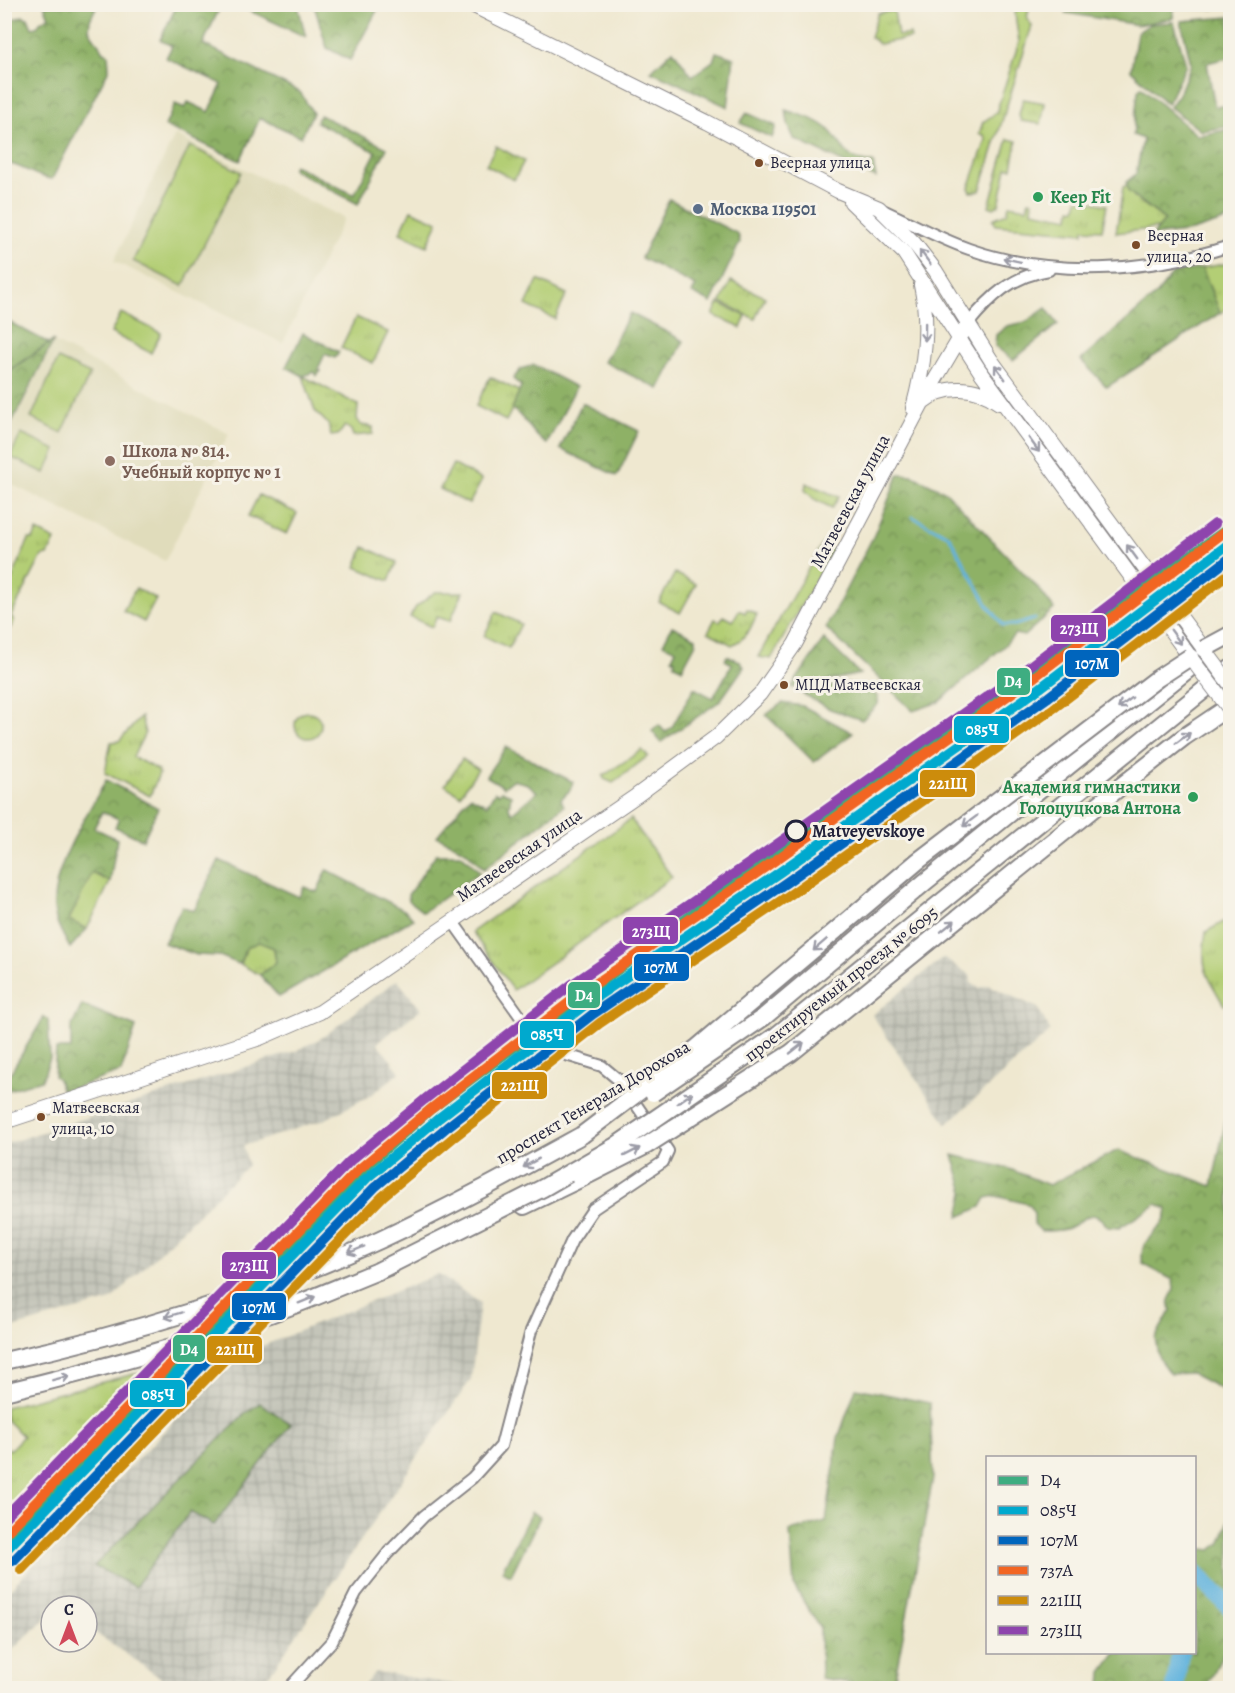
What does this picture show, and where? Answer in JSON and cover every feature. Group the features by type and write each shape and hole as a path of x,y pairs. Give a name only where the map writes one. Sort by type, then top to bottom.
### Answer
{"main road":[{"path":"582,1135 698,1047 918,861 1158,678 1230,635"},
{"name":"проспект Генерала Дорохова","path":"4,1361 63,1348 296,1275 456,1203 582,1135 654,1092 764,1017 934,875 1230,635"},
{"path":"4,1392 84,1373 197,1338 288,1307 378,1271 543,1188 614,1147 777,1035 1230,669"},
{"name":"проектируемый проезд № 6095","path":"378,1271 434,1250 647,1145 790,1053 1120,787 1184,737 1229,707"}],"street":[{"path":"470,4 838,191 967,249 1058,268"},
{"path":"838,191 886,232 918,274 959,339 1058,477 1197,653 1230,684"},
{"path":"879,208 914,243 992,360 1071,468 1197,653 1229,707"},
{"path":"905,435 968,324 1000,289 1029,275 1058,268 1172,261 1230,246"},
{"path":"905,435 924,360 924,303 918,274"},
{"path":"922,403 942,391 970,389 991,398 1010,412"},
{"name":"Матвеевская улица","path":"4,1122 291,1026 320,1012 453,922 716,737 754,700 779,667 815,611 905,435"},
{"path":"453,922 525,1023"},
{"path":"290,1689 332,1641 356,1593 388,1553 424,1516 472,1478 501,1446 531,1331 572,1240 593,1209 663,1162 668,1151 620,1081 602,1066 550,1050"}],"shaded area":[{"path":"175,135 344,218 283,343 114,261"},
{"name":"Школа № 814. Учебный корпус № 1","path":"54,342 229,434 165,561 5,481 4,441"},
{"path":"943,958 970,975 971,983 979,988 988,985 1038,1008 1050,1031 947,1124 872,1015"},
{"path":"397,980 421,1009 377,1043 400,1072 371,1095 326,1119 243,1146 248,1165 111,1300 5,1330 5,1144 296,1051 323,1037"},
{"path":"438,1274 480,1303 471,1379 260,1688 175,1688 99,1635 99,1594 39,1594 39,1624 11,1651 5,1645 5,1594 238,1356"},
{"path":"375,1672 479,1688 362,1688"}],"green space":[{"path":"294,4 298,6 306,37 237,5"},
{"path":"1230,4 1212,9 1174,8 1173,18 1138,25 1066,13 1068,5"},
{"path":"44,5 97,5 90,20 89,30 104,52 108,54 109,69 52,179 4,163 5,27 7,22 22,16 28,18 32,28 37,27 40,22 49,17"},
{"path":"177,5 221,5 203,44 300,92 313,113 301,137 260,118 240,161 165,126 175,104 185,108 188,102 209,112 222,84 166,58 172,46 160,40"},
{"path":"314,5 380,5 350,60 327,48"},
{"path":"1017,5 1029,8 1027,18 1032,26 980,191 971,192 969,188 986,140 984,135 979,134 983,122 996,113 1019,42 1015,14"},
{"path":"894,11 898,36 910,34 911,38 879,44 870,37 878,13"},
{"path":"1230,17 1230,70 1228,58 1207,63 1215,107 1230,105 1230,126 1201,131 1170,107 1179,94 1191,64 1181,21"},
{"path":"1174,22 1186,65 1167,104 1131,70 1137,33 1150,24"},
{"path":"673,50 692,76 713,61 716,52 734,58 728,107 651,71"},
{"path":"1141,87 1198,136 1230,129 1230,219 1192,231 1152,236 1165,220 1128,191 1126,182 1136,174 1143,139 1133,135 1138,91"},
{"path":"1023,99 1045,103 1041,124 1021,121 1019,115"},
{"path":"786,110 822,124 850,156 873,162 876,178 794,139"},
{"path":"747,113 776,126 772,138 740,123"},
{"path":"320,115 387,148 358,204 292,169 294,165 354,195 376,152 316,122"},
{"path":"1008,139 1017,141 1012,168 1007,168 999,205 994,208 989,206"},
{"path":"190,146 241,172 183,286 133,261"},
{"path":"496,146 524,161 514,180 486,165"},
{"path":"1127,185 1135,198 1165,220 1159,228 1116,233 1123,187"},
{"path":"669,199 738,234 740,242 711,303 692,293 696,286 641,258"},
{"path":"1078,199 1107,205 1102,230 1084,229 1083,233 996,225 993,219 1007,213 1009,205 1027,208 1029,200 1033,201 1032,211 1069,218 1071,208 1076,209"},
{"path":"411,210 438,222 427,246 400,233"},
{"path":"1230,263 1230,306 1220,313 1202,268"},
{"path":"1202,268 1220,313 1107,387 1081,360 1157,294 1173,273"},
{"path":"538,280 567,294 555,319 526,305"},
{"path":"731,281 765,297 755,319 721,302"},
{"path":"719,303 746,316 741,328 713,315"},
{"path":"1046,308 1058,324 1013,360 995,346 996,335 1007,326 1026,322"},
{"path":"121,313 161,333 151,353 111,333"},
{"path":"630,313 684,341 659,389 604,362"},
{"path":"356,317 388,332 373,363 341,348"},
{"path":"5,320 49,343 5,373"},
{"path":"303,333 339,352 335,358 325,354 318,369 321,371 316,376 314,372 303,376 286,367"},
{"path":"54,340 5,436 5,375"},
{"path":"58,359 90,374 62,433 31,418"},
{"path":"534,365 576,387 547,444 512,409 521,386 513,379 521,369"},
{"path":"303,376 358,405 357,419 361,425 373,427 373,434 353,436 351,430 345,426 338,435 331,436 328,424 315,411"},
{"path":"490,377 521,392 506,421 476,406"},
{"path":"582,403 639,431 617,476 560,449"},
{"path":"21,434 56,450 45,473 10,457"},
{"path":"453,464 482,480 469,504 440,489"},
{"path":"899,474 912,475 946,492 1040,590 1054,609 1024,636 1015,634 939,702 913,711 826,628 874,535"},
{"path":"806,483 839,497 832,508 814,499 805,490"},
{"path":"259,495 297,513 287,534 248,516"},
{"path":"37,531 55,540 48,555 42,556 11,616 14,621 5,637 5,590 8,589 29,539 33,539"},
{"path":"823,543 833,550 771,659 758,657"},
{"path":"364,547 397,562 389,581 356,567"},
{"path":"675,573 696,584 680,613 659,602"},
{"path":"136,588 156,599 144,622 123,611"},
{"path":"435,592 463,592 450,621 437,617 432,627 410,617 416,607"},
{"path":"747,609 757,614 750,629 741,640 732,645 708,632 715,619 720,622 723,616 733,621 739,610 745,613"},
{"path":"496,612 521,624 509,648 484,636"},
{"path":"672,626 696,638 696,643 682,669 674,664 675,660 672,658 676,650 663,644"},
{"path":"824,639 860,674 792,688 792,686"},
{"path":"727,656 740,661 744,667 720,701 661,742 652,731 659,725 665,732 672,727 694,688 713,698 732,664 725,660"},
{"path":"846,683 865,686 878,697 878,704 862,720 830,709 801,693"},
{"path":"782,703 803,706 853,733 814,762 766,715"},
{"path":"308,712 317,716 321,725 317,734 308,738 299,734 295,725 299,716"},
{"path":"141,717 145,733 133,757 158,770 159,774 150,796 105,773 111,742 119,741"},
{"path":"506,747 573,782 571,789 561,799 564,806 484,869 466,851 437,836 470,796 487,805 495,792 499,794 501,791 511,795 509,808 512,813 537,792 528,784 513,780 504,787 486,776"},
{"path":"642,750 648,756 613,783 604,779 603,776"},
{"path":"462,759 478,769 460,795 445,785"},
{"path":"106,780 158,808 143,840 115,827 119,819 102,812 94,828 117,839 110,882 93,873 69,920 87,929 70,948 56,919 54,902 56,885 69,847"},
{"path":"631,819 672,877 513,990 472,932"},
{"path":"436,854 461,854 480,872 423,912 409,901 408,895"},
{"path":"219,860 299,897 304,887 317,892 327,870 406,911 413,919 279,997 260,975 276,962 274,948 259,942 247,947 239,964 220,956 197,955 164,943 182,906 194,911"},
{"path":"92,873 110,882 87,929 69,920"},
{"path":"1230,918 1230,1005 1224,1005 1206,971 1204,944 1206,932"},
{"path":"259,942 274,948 276,962 260,975 240,964 246,947"},
{"path":"82,1005 136,1027 121,1072 62,1092 58,1079 54,1076 56,1049 71,1049 71,1028"},
{"path":"44,1017 48,1020 50,1058 42,1080 5,1091 5,1082"},
{"path":"1230,1054 1230,1394 1191,1373 1170,1374 1159,1359 1155,1338 1171,1310 1169,1300 1174,1290 1173,1280 1143,1264 1142,1254 1147,1241 1165,1218 1167,1209 1157,1204 1119,1228 1108,1227 1102,1220 1091,1215 1065,1229 1041,1231 1034,1224 1034,1213 1028,1204 996,1196 986,1198 981,1207 959,1217 964,1192 953,1155 1007,1168 1049,1185 1118,1150 1212,1186 1228,1110 1224,1062"},
{"path":"150,1370 5,1521 5,1446 10,1450 23,1436 5,1419 5,1407"},
{"path":"856,1388 930,1403 933,1478 893,1688 877,1688 821,1678 820,1628 794,1586 790,1531 826,1521 838,1438"},
{"path":"260,1403 291,1424 214,1525 190,1512 135,1587 94,1566 242,1416"},
{"path":"531,1512 540,1517 511,1575 502,1571"},
{"path":"1230,1518 1230,1641 1206,1687 1101,1688 1102,1672 1115,1654 1196,1654 1196,1548 1211,1550 1220,1544"}],"waterway":[{"path":"913,517 949,536 987,604 1003,625 1015,625 1035,619"},
{"path":"1196,1574 1230,1607"},
{"path":"1175,1688 1180,1654"}],"tunnel":[{"path":"525,1023 550,1050"}],"transit line":[{"name":"273Щ","path":"4,1518 350,1161 424,1100 571,985 766,852 1026,669 1215,524"},
{"name":"D4","path":"4,1540 362,1170 430,1110 805,830 1230,527"},
{"name":"737А","path":"4,1535 358,1170 431,1109 579,995 773,862 1033,678 1223,533"},
{"name":"085Ч","path":"4,1552 367,1178 439,1118 586,1004 780,872 1040,688 1230,543"},
{"name":"107М","path":"13,1561 375,1187 447,1127 593,1014 787,882 1047,698 1230,558"},
{"name":"221Щ","path":"21,1570 383,1196 454,1137 600,1023 794,892 1054,708 1230,573"}],"place":[{"name":"Веерная улица","path":"759,163"},
{"name":"Keep Fit","path":"1038,197"},
{"name":"Москва 119501","path":"698,209"},
{"name":"Веерная улица, 20","path":"1136,245"},
{"name":"Школа № 814. Учебный корпус № 1","path":"110,461"},
{"name":"МЦД Матвеевская","path":"784,685"},
{"name":"Академия гимнастики Голоцуцкова Антона","path":"1193,797"},
{"name":"Matveyevskoye","path":"796,831"},
{"name":"Матвеевская улица, 10","path":"41,1117"}]}
